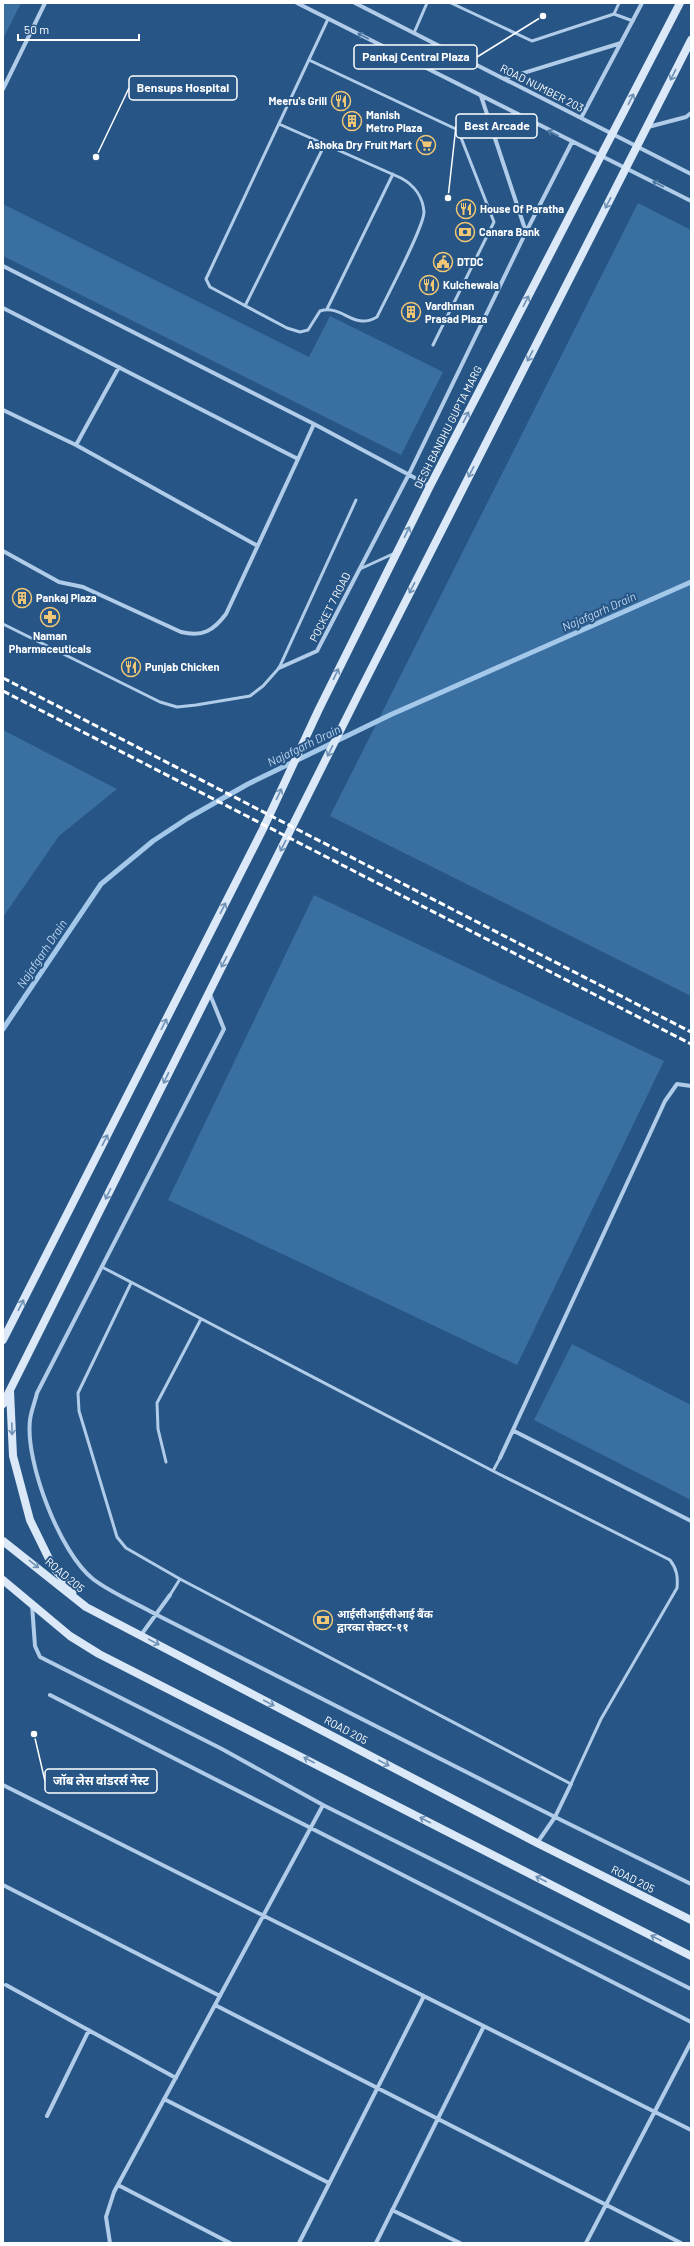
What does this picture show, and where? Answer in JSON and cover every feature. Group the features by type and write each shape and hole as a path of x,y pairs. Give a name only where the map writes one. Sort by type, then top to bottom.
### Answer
{"street":[{"path":"3,89 45,3"},
{"path":"297,3 691,201"},
{"name":"ROAD NUMBER 203","path":"355,3 691,174"},
{"path":"581,118 642,3"},
{"path":"613,133 680,3"},
{"path":"3,1404 360,691 691,40"},
{"path":"504,79 621,43"},
{"path":"481,96 526,232"},
{"path":"647,127 686,117 691,113"},
{"name":"DESH BANDHU GUPTA MARG","path":"3,1340 263,829 319,709 430,486 613,133"},
{"name":"POCKET 7 ROAD","path":"278,668 317,651 409,474 526,232 572,142"},
{"path":"3,266 314,424 430,486"},
{"path":"3,308 298,459"},
{"path":"76,445 118,367"},
{"path":"3,410 76,445 256,545"},
{"path":"3,551 59,582 83,587 181,632 194,635 204,633 216,626 226,614 256,545 314,424"},
{"path":"209,992 224,1029 37,1393 30,1420 33,1460 54,1523 76,1561 94,1580 157,1615 555,1817 691,1884"},
{"path":"500,1458 514,1431 665,1101 677,1084 691,1086"},
{"path":"10,1390 13,1456 30,1520 53,1567 86,1607"},
{"path":"514,1431 691,1521"},
{"name":"ROAD 205","path":"3,1540 86,1607 537,1843 691,1920"},
{"path":"3,1580 7,1586 32,1604 70,1636 99,1654 691,1956"},
{"path":"141,1635 157,1615 170,1595"},
{"path":"32,1604 35,1646 40,1657 222,1749 323,1805 691,1989"},
{"path":"50,1696 691,2022"},
{"path":"537,1843 555,1817 571,1784"},
{"path":"3,1785 691,2130"},
{"path":"110,2243 106,2217 118,2185 323,1805"},
{"path":"3,1885 220,1996"},
{"path":"6,1985 176,2078"},
{"path":"299,2243 424,1996"},
{"path":"215,2005 681,2243"},
{"path":"376,2243 484,2026"},
{"path":"47,2116 89,2030"},
{"path":"586,2243 691,2042"},
{"path":"164,2099 329,2183"},
{"path":"118,2185 230,2243"},
{"path":"392,2210 460,2243"}],"lane":[{"path":"414,33 427,3"},
{"path":"451,3 532,41 614,14 633,21"},
{"path":"614,14 619,3"},
{"path":"279,124 393,174 413,185 423,206 423,219 377,317 362,322 335,310 327,309 320,311 308,330 300,332 287,328 210,287 206,279 328,19"},
{"path":"309,60 458,130 494,222 433,345"},
{"path":"245,306 325,144"},
{"path":"327,309 393,174"},
{"path":"278,668 356,500"},
{"path":"358,570 397,552"},
{"name":"POCKET 7 ROAD","path":"3,624 142,694 160,702 177,707 250,696 263,686 278,668"},
{"path":"102,1267 493,1471 670,1560 676,1566 678,1579 677,1588 601,1719 571,1784 180,1579 126,1548 117,1537 79,1411 78,1393 131,1283"},
{"path":"166,1462 158,1429 157,1403 201,1319"},
{"path":"493,1471 500,1458"},
{"path":"170,1595 180,1579"}],"shaded area":[{"path":"3,3 21,3 3,39"},
{"path":"638,203 691,230 691,996 330,816"},
{"path":"3,204 309,357 330,316 443,372 401,455 3,256"},
{"path":"3,730 117,789 59,836 3,917"},
{"path":"314,895 664,1061 517,1365 168,1200"},
{"path":"572,1344 691,1405 691,1500 534,1420"}],"waterway":[{"name":"Najafgarh Drain","path":"3,1029 101,884 153,841 188,818 248,784 390,715 691,582"}],"railway":[{"path":"3,678 691,1032"},
{"path":"3,691 691,1044"}],"place":[{"name":"Pankaj Central Plaza","path":"543,16"},
{"name":"Meeru's Grill","path":"341,101"},
{"name":"Manish Metro Plaza","path":"352,121"},
{"name":"Ashoka Dry Fruit Mart","path":"426,145"},
{"name":"Bensups Hospital","path":"96,157"},
{"name":"Best Arcade","path":"448,198"},
{"name":"House Of Paratha","path":"466,209"},
{"name":"Canara Bank","path":"465,232"},
{"name":"DTDC","path":"443,262"},
{"name":"Kulchewala","path":"429,285"},
{"name":"Vardhman Prasad Plaza","path":"411,312"},
{"name":"Pankaj Plaza","path":"22,598"},
{"name":"Naman Pharmaceuticals","path":"50,617"},
{"name":"Punjab Chicken","path":"131,667"},
{"name":"आईसीआईसीआई बैंक द्वारका सेक्टर-११","path":"323,1620"},
{"name":"जॉब लेस वांडरर्स नेस्ट","path":"34,1734"}]}
